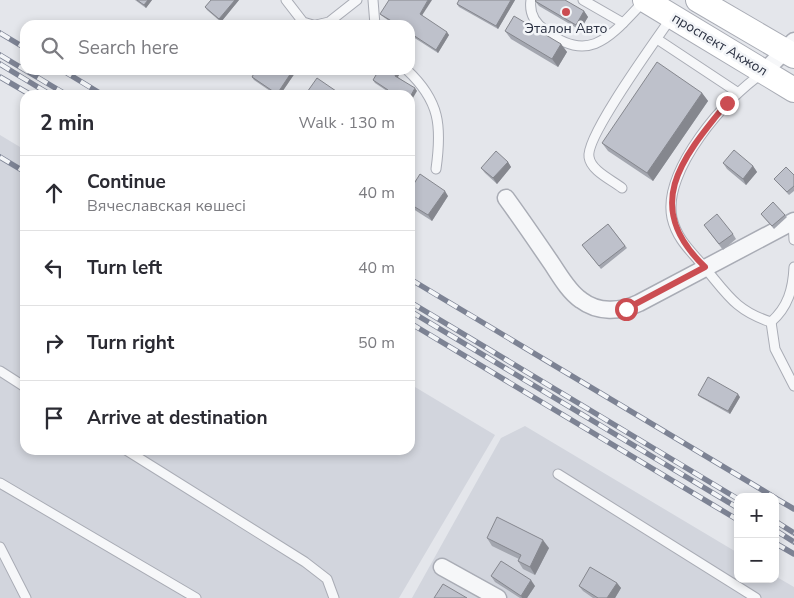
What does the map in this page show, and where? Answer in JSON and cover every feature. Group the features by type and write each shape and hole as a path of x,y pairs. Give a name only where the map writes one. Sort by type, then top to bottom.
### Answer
{"main road":[{"name":"проспект Акжол","path":"645,0 794,90"},
{"name":"проспект Акжол","path":"698,0 791,50"}],"street":[{"path":"765,71 791,50"},
{"path":"506,198 567,286 580,300 593,307 609,310 626,309 793,222"},
{"path":"442,568 498,598"}],"lane":[{"path":"286,0 301,20"},
{"path":"332,20 357,0"},
{"path":"373,0 375,20"},
{"path":"531,0 532,16 540,26 554,37 579,47 591,46 602,40 623,23 645,0"},
{"path":"583,0 623,23"},
{"path":"622,188 594,168 589,159 588,151 604,120 672,16"},
{"path":"657,39 737,92"},
{"path":"765,71 737,92 695,146 674,185 672,218 688,251 705,267 735,304 753,316 771,322"},
{"path":"411,75 432,101 436,113 439,128 436,169"},
{"path":"793,222 794,240"},
{"path":"771,322 781,313 788,299 793,283 794,267"},
{"path":"771,322 775,349 794,386"},
{"path":"0,371 20,384"},
{"path":"134,455 305,562 327,579 334,598"},
{"path":"558,474 756,598"},
{"path":"0,483 196,598"},
{"path":"0,547 26,598"}],"shaded area":[{"path":"0,135 20,147 20,455 415,455 415,387 495,435 399,598 0,598"},
{"path":"525,426 734,551 734,583 779,583 779,578 794,587 794,598 412,598 501,438"}],"building":[{"path":"137,0 148,0 144,5"},
{"path":"211,0 235,0 219,19 205,7"},
{"path":"389,0 428,0 420,14 447,32 436,50 415,36 415,20 390,20 380,14"},
{"path":"459,0 511,0 496,26 457,4"},
{"path":"536,0 565,0 584,11 576,25"},
{"path":"514,16 561,44 552,59 505,31"},
{"path":"657,62 702,93 647,173 602,143"},
{"path":"253,75 290,75 280,90 271,90 252,77"},
{"path":"376,75 396,75 415,88 414,90 388,90 373,80"},
{"path":"317,78 335,90 309,90"},
{"path":"734,150 753,166 743,179 723,163"},
{"path":"496,151 508,162 493,178 481,168"},
{"path":"786,167 794,175 794,186 787,192 774,179"},
{"path":"420,174 445,191 428,215 415,207 415,182"},
{"path":"773,202 785,215 772,226 761,214"},
{"path":"717,214 733,234 719,244 704,225"},
{"path":"608,224 625,246 599,266 582,245"},
{"path":"708,377 738,394 728,411 698,395"},
{"path":"497,517 543,540 530,567 518,561 521,555 487,538"},
{"path":"501,561 531,580 521,596 491,576"},
{"path":"590,567 617,583 607,598 598,598 579,586"},
{"path":"443,584 467,598 434,598"}],"railway":[{"path":"0,33 20,45"},
{"path":"0,55 20,67"},
{"path":"0,64 43,90"},
{"path":"34,75 59,90"},
{"path":"70,75 95,90"},
{"path":"0,77 22,90"},
{"path":"0,157 20,169"},
{"path":"415,282 767,493"},
{"path":"415,305 734,497"},
{"path":"415,314 734,506"},
{"path":"415,326 734,518"},
{"path":"779,500 794,509"},
{"path":"779,524 794,533"},
{"path":"779,533 794,542"},
{"path":"779,545 794,554"}],"place":[{"name":"Эталон Авто","path":"566,12"}],"route":[{"path":"626,309 705,267 688,251 681,240 672,218 671,202 674,185 682,168 710,124 727,103"}]}
